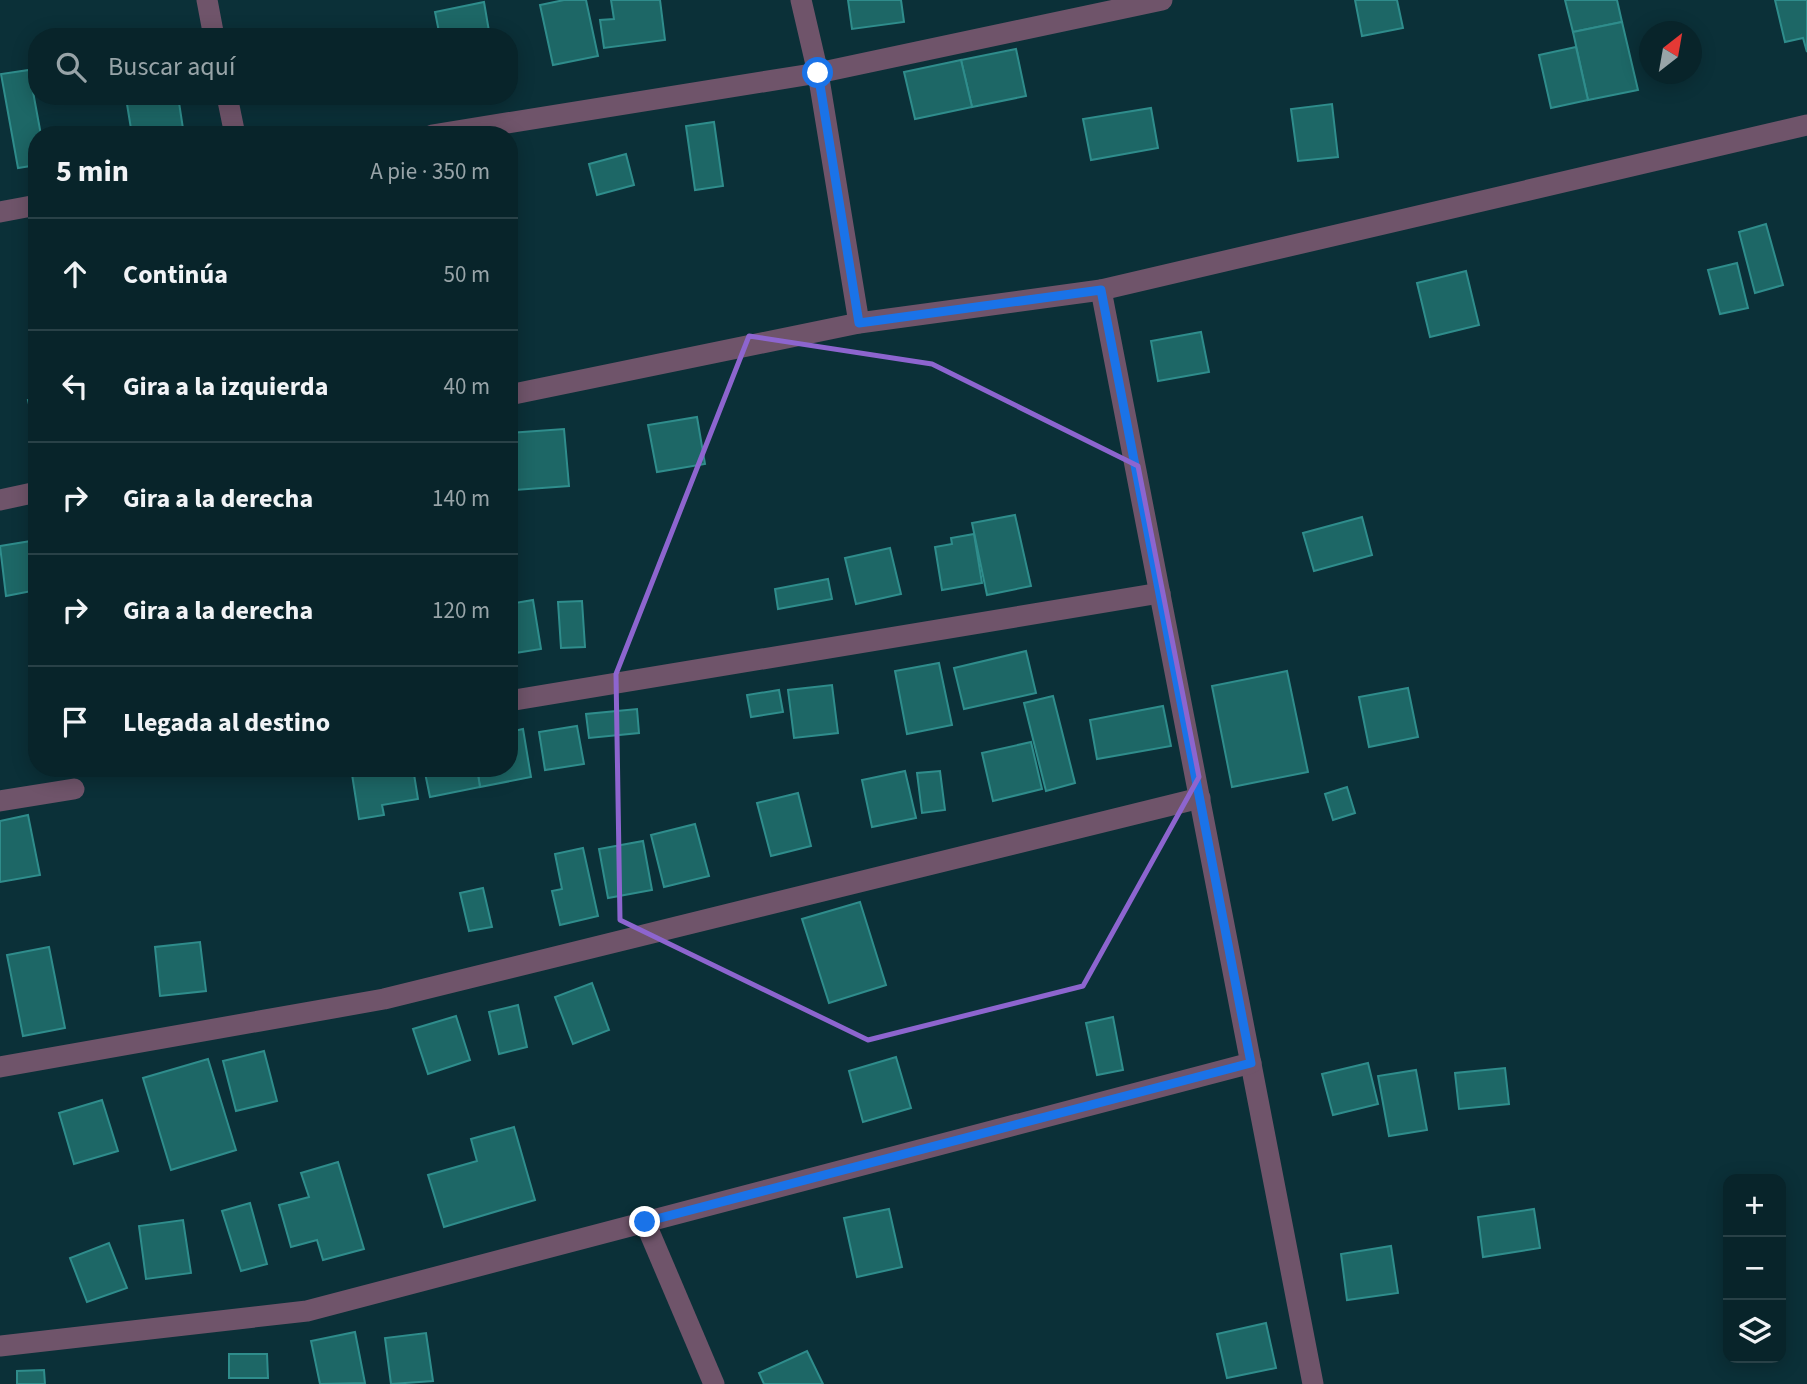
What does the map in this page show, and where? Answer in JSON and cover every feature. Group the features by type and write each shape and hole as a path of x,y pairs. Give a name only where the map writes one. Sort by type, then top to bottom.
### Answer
{"street":[{"path":"207,0 212,28"},
{"path":"801,0 818,73 859,323"},
{"path":"488,126 818,73 1162,0"},
{"path":"229,105 233,126"},
{"path":"518,393 859,323 1101,290 1807,125"},
{"path":"0,212 28,207"},
{"path":"1101,290 1314,1384"},
{"path":"0,500 28,494"},
{"path":"518,700 1160,593"},
{"path":"0,801 74,789"},
{"path":"0,1067 384,999 1200,798"},
{"path":"0,1346 307,1311 1251,1063"},
{"path":"645,1222 714,1384"}],"highlighted area":[{"path":"749,336 932,364 1138,466 1199,777 1083,986 868,1040 620,920 616,674"}],"building":[{"path":"564,0 586,0 598,56 553,65 540,5"},
{"path":"611,0 660,0 665,40 604,48 600,20 614,19"},
{"path":"848,0 901,0 904,22 852,29"},
{"path":"1355,0 1397,0 1403,28 1362,36"},
{"path":"1565,0 1617,0 1622,22 1573,32"},
{"path":"1775,0 1807,0 1807,52 1803,38 1785,42"},
{"path":"484,2 488,28 438,28 435,12"},
{"path":"1622,22 1638,90 1588,100 1573,32"},
{"path":"1576,47 1588,100 1551,108 1539,55"},
{"path":"1016,49 1026,96 972,107 961,60"},
{"path":"961,60 972,107 915,119 904,72"},
{"path":"28,70 28,105 35,105 39,126 28,126 28,166 18,168 1,74"},
{"path":"1332,104 1338,157 1298,161 1291,109"},
{"path":"127,105 179,105 183,126 131,126"},
{"path":"1151,108 1158,148 1091,160 1083,119"},
{"path":"714,122 723,186 695,190 686,126"},
{"path":"626,154 634,185 597,195 589,164"},
{"path":"1766,224 1783,285 1755,293 1739,232"},
{"path":"1737,263 1748,308 1720,314 1708,270"},
{"path":"1466,271 1479,325 1430,337 1417,283"},
{"path":"1201,332 1209,372 1158,381 1151,341"},
{"path":"697,417 705,464 657,472 648,425"},
{"path":"564,429 569,486 518,490 518,432"},
{"path":"1015,515 1031,586 987,595 972,523"},
{"path":"1362,517 1372,555 1314,571 1303,533"},
{"path":"974,534 982,583 942,590 935,547 952,544 951,538"},
{"path":"28,541 28,592 6,596 0,546"},
{"path":"890,548 901,594 856,604 845,558"},
{"path":"828,579 832,599 778,609 775,589"},
{"path":"533,600 541,649 518,653 518,602"},
{"path":"582,601 585,647 561,648 558,602"},
{"path":"1026,651 1036,693 964,709 954,668"},
{"path":"939,663 952,725 907,734 895,671"},
{"path":"1287,671 1308,772 1232,787 1212,686"},
{"path":"832,685 838,733 794,738 788,690"},
{"path":"1408,688 1418,737 1369,747 1359,697"},
{"path":"779,690 783,712 751,717 747,695"},
{"path":"1053,696 1075,783 1046,791 1024,703"},
{"path":"1163,706 1171,746 1097,759 1090,720"},
{"path":"637,709 639,733 589,738 586,714"},
{"path":"577,726 584,764 545,770 539,732"},
{"path":"523,729 531,777 480,787 478,777 518,777 518,730"},
{"path":"1031,742 1042,789 993,801 982,753"},
{"path":"905,771 916,818 872,827 862,780"},
{"path":"940,771 945,810 922,813 917,773"},
{"path":"352,777 414,777 418,799 382,805 384,815 359,819"},
{"path":"426,777 478,777 480,787 430,797"},
{"path":"1347,787 1355,813 1333,820 1325,794"},
{"path":"798,793 811,846 771,856 757,803"},
{"path":"28,815 40,875 0,882 0,821"},
{"path":"695,824 709,876 664,887 651,835"},
{"path":"643,841 652,890 608,898 599,849"},
{"path":"583,848 598,916 560,925 552,891 562,889 555,854"},
{"path":"483,888 492,927 469,931 460,893"},
{"path":"860,902 886,985 829,1003 802,919"},
{"path":"200,942 206,991 160,996 155,947"},
{"path":"49,947 65,1028 23,1036 7,955"},
{"path":"592,983 609,1030 573,1044 555,997"},
{"path":"518,1005 527,1047 499,1054 489,1012"},
{"path":"456,1016 470,1060 428,1074 413,1029"},
{"path":"1113,1017 1123,1070 1097,1075 1086,1023"},
{"path":"264,1051 277,1101 236,1111 223,1061"},
{"path":"896,1057 911,1108 863,1122 849,1071"},
{"path":"208,1059 236,1150 171,1170 143,1078"},
{"path":"1368,1063 1378,1104 1333,1115 1322,1074"},
{"path":"1505,1068 1509,1104 1459,1109 1455,1073"},
{"path":"1416,1070 1427,1130 1389,1136 1378,1076"},
{"path":"102,1100 118,1151 74,1164 59,1113"},
{"path":"514,1127 535,1200 444,1227 428,1175 477,1161 471,1139"},
{"path":"338,1162 364,1249 323,1260 317,1240 291,1247 279,1205 309,1197 301,1173"},
{"path":"250,1203 267,1264 241,1271 222,1211"},
{"path":"889,1209 902,1267 857,1277 844,1218"},
{"path":"1534,1209 1540,1248 1483,1257 1478,1217"},
{"path":"183,1220 191,1273 146,1279 139,1226"},
{"path":"109,1243 127,1288 87,1302 70,1258"},
{"path":"1391,1246 1398,1293 1347,1300 1341,1254"},
{"path":"1266,1323 1276,1368 1227,1378 1217,1334"},
{"path":"355,1332 365,1383 320,1384 311,1341"},
{"path":"426,1333 433,1381 391,1384 385,1338"},
{"path":"807,1351 823,1384 764,1384 759,1373"},
{"path":"229,1354 267,1354 268,1378 229,1378"},
{"path":"44,1370 45,1384 17,1384 17,1371"}],"route":[{"path":"645,1222 1251,1063 1101,290 859,323 818,73"}]}
